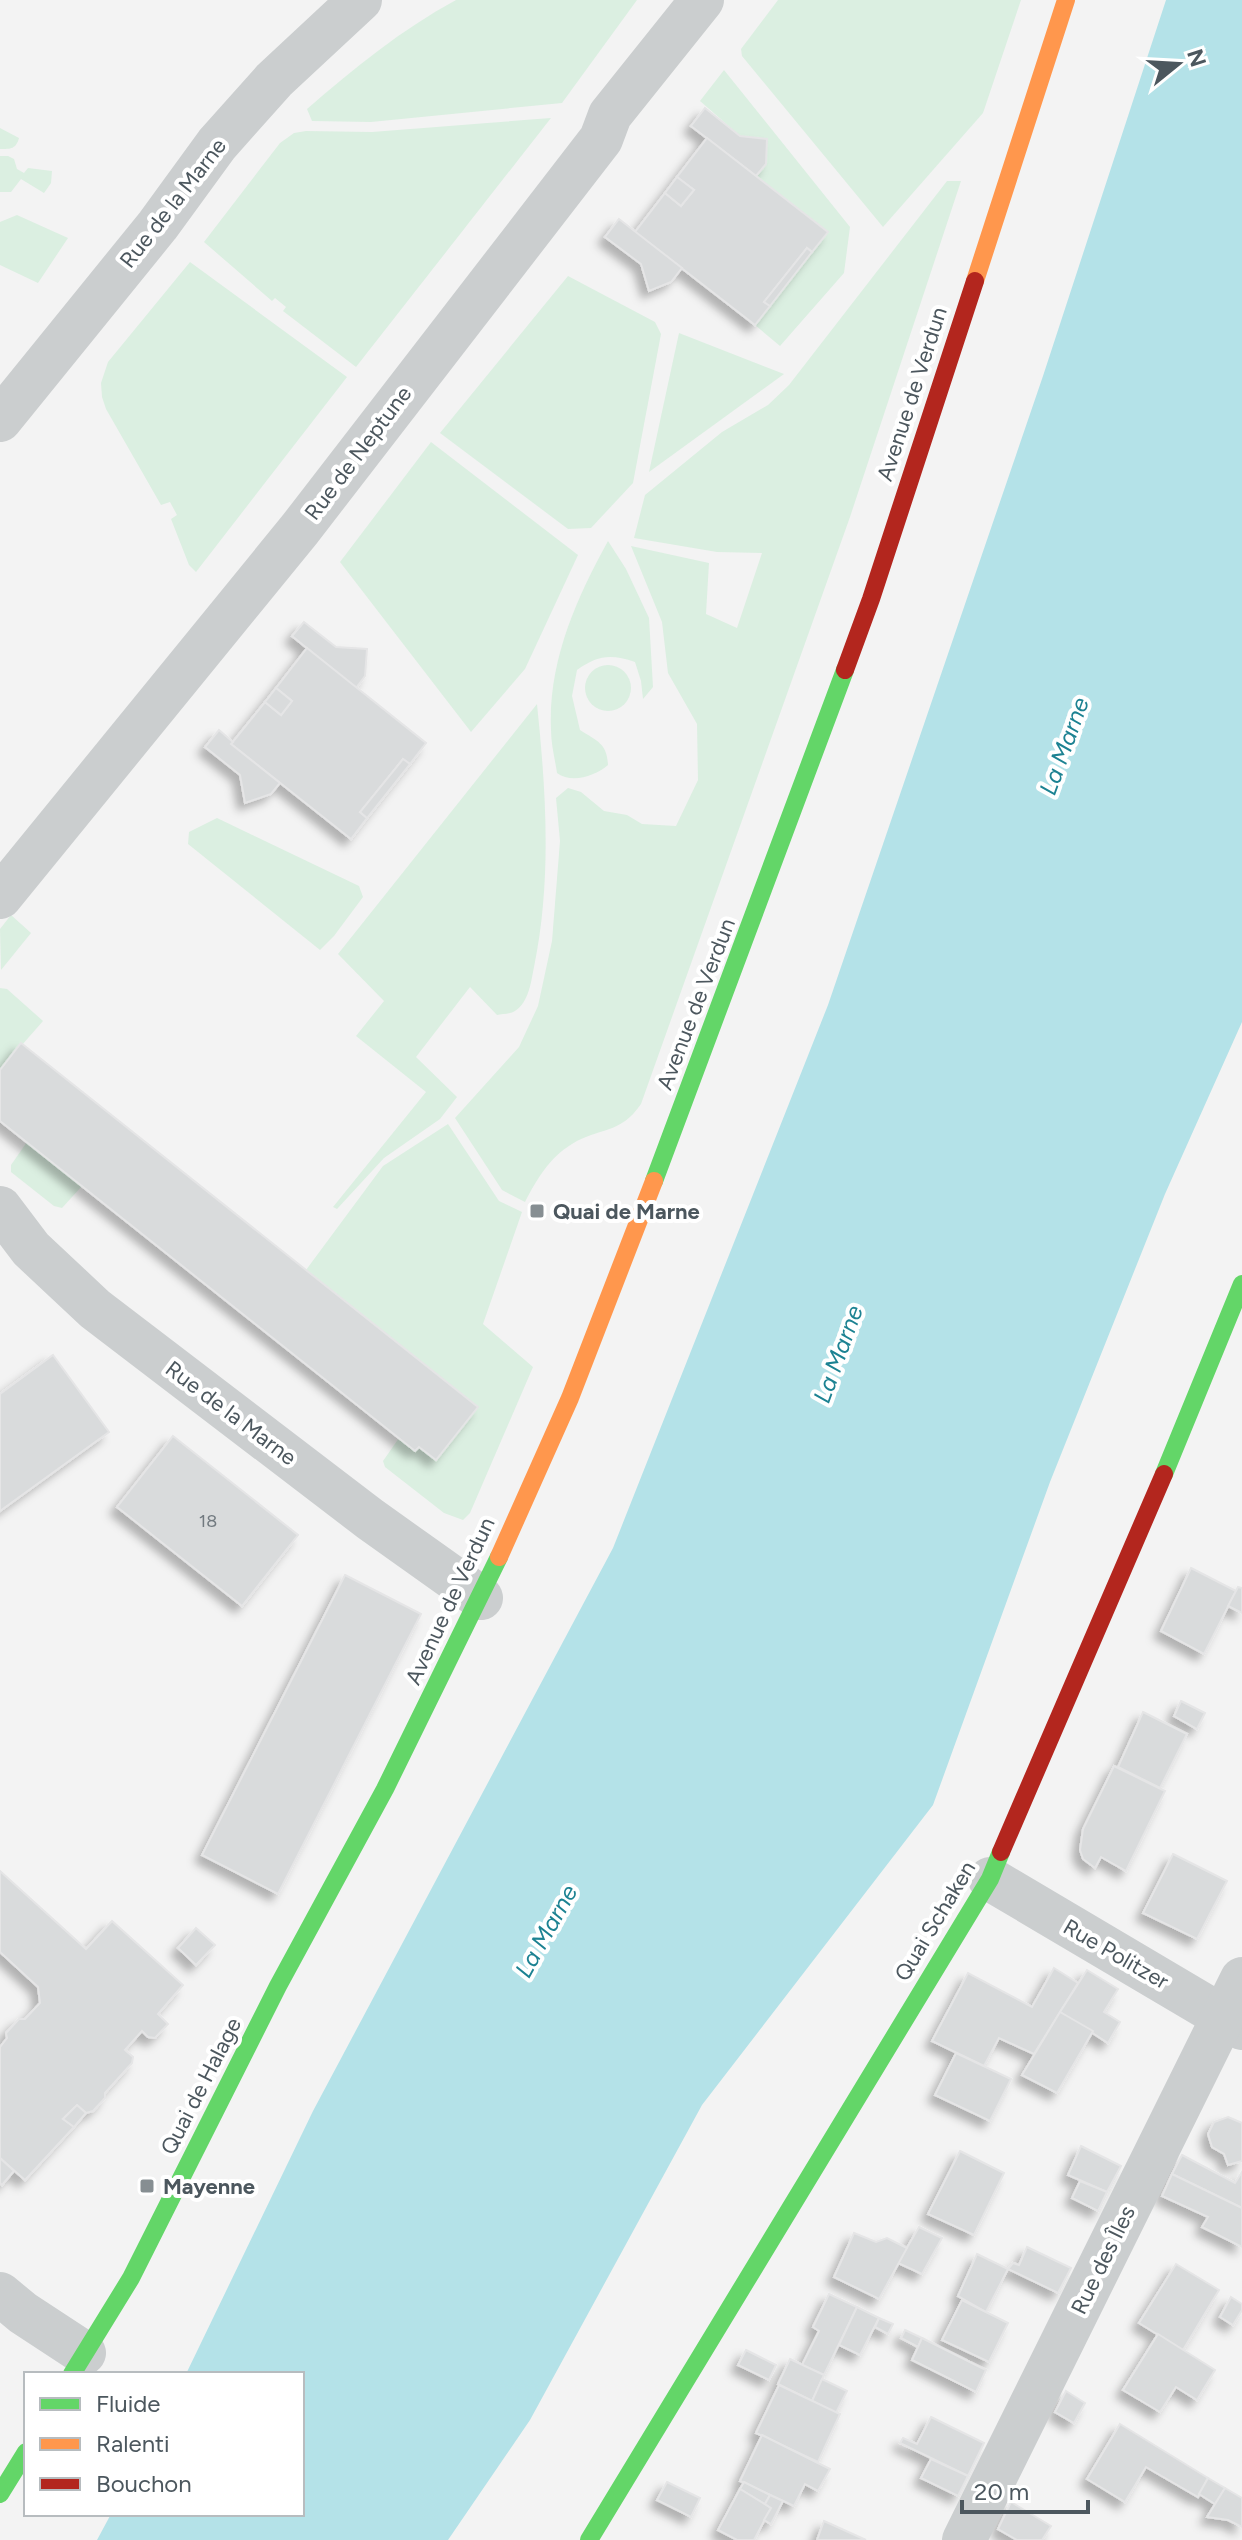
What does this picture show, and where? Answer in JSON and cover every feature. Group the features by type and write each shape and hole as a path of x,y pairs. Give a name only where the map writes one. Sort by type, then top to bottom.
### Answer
{"street":[{"name":"Rue de la Marne","path":"0,420 158,225 217,144 274,80 360,0"},
{"name":"Rue de Neptune","path":"0,897 300,529 601,139 610,115 702,0"},
{"name":"Avenue de Verdun","path":"278,1986 385,1789 481,1598 570,1398 615,1285 871,599 1066,0"},
{"name":"Rue de la Marne","path":"0,1208 31,1249 95,1309 370,1519 481,1598"},
{"name":"Quai Schaken","path":"589,2540 990,1879 1205,1379 1242,1284"},
{"name":"Rue Politzer","path":"990,1879 1236,2008"},
{"name":"Quai de Halage","path":"78,2364 131,2278 278,1986"},
{"name":"Rue des Îles","path":"964,2540 1236,2008"},
{"path":"0,2294 78,2364"},
{"path":"0,2494 24,2455"}],"green space":[{"path":"456,0 637,0 562,103 371,122 312,121 307,109 360,64"},
{"path":"778,0 1021,0 983,113 883,227 742,56 741,49"},
{"path":"724,70 850,227 844,273 780,346 755,325 827,232 756,176 766,164 767,139 740,136 700,101"},
{"path":"551,118 356,367 283,311 286,307 275,298 272,301 204,242 280,143 294,133 372,132"},
{"path":"0,128 19,138 15,146 0,149"},
{"path":"0,156 14,159 17,169 24,173 28,168 52,171 51,183 44,193 21,179 11,192 0,192"},
{"path":"947,181 961,181 850,517 641,1104 617,1126 582,1139 564,1150 544,1170 525,1202 502,1190 455,1118 519,1047 538,1006 552,941 560,841 556,798 568,788 581,792 604,811 627,815 642,824 676,826 698,780 697,724 668,673 662,622 631,546 709,563 706,614 737,628 762,553 717,552 634,538 645,495 722,432 768,405 789,385"},
{"path":"17,215 68,238 38,283 0,265 0,222"},
{"path":"190,262 347,377 196,572 189,565 171,519 177,515 170,502 161,505 106,409 101,383 108,362"},
{"path":"568,276 655,322 661,334 633,483 591,528 568,529 440,433"},
{"path":"679,333 784,374 649,472"},
{"path":"431,442 578,555 525,669 471,732 340,562"},
{"path":"608,541 626,569 649,618 653,687 643,699 635,662 626,659 598,659 577,670 572,696 580,730 603,747 608,765 590,775 569,778 557,773 552,746 554,680 575,608"},
{"path":"608,665 624,672 631,688 624,704 608,711 592,704 585,688 592,672"},
{"path":"537,704 545,803 545,868 540,934 526,997 515,1011 497,1015 470,987 416,1057 457,1097 440,1119 384,1158 337,1209 333,1207 426,1092 356,1036 384,1001 338,954"},
{"path":"217,818 359,886 363,897 320,950 188,844 189,832"},
{"path":"11,915 31,933 1,970 0,929"},
{"path":"0,988 7,989 43,1021 0,1070"},
{"path":"448,1124 499,1201 522,1212 483,1324 533,1367 470,1513 463,1520 444,1513 385,1467 383,1461 399,1438 415,1451 419,1447 306,1270 383,1166"},
{"path":"27,1142 82,1186 62,1208 54,1206 11,1172 11,1165"}],"water":[{"name":"La Marne","path":"1166,0 1242,0 1242,1022 1165,1194 1050,1482 933,1805 702,2105 530,2420 448,2540 97,2540 110,2516 304,2516 304,2372 187,2372 313,2111 613,1548 828,1005 1043,376"}],"building":[{"path":"705,108 740,136 767,139 766,164 756,176 691,126"},
{"path":"707,138 828,232 812,252 807,248 764,302 770,306 755,325 635,232 665,193 681,206 694,190 677,177"},
{"path":"677,177 694,190 681,206 665,193"},
{"path":"619,219 682,268 671,282 649,291 641,264 605,237"},
{"path":"807,248 812,252 770,306 764,302"},
{"path":"304,622 336,647 367,649 365,676 356,688 292,636"},
{"path":"307,648 426,743 410,764 403,759 360,812 367,818 351,839 231,744 265,702 281,715 292,701 276,688"},
{"path":"276,688 292,701 281,715 265,702"},
{"path":"219,730 233,742 231,744 280,783 271,794 245,803 240,775 205,747"},
{"path":"403,759 410,764 367,818 360,812"},
{"path":"21,1043 478,1407 436,1460 419,1447 415,1451 0,1121 0,1070"},
{"path":"53,1355 109,1432 0,1511 0,1394"},
{"path":"173,1436 298,1535 242,1606 117,1507"},
{"path":"1191,1568 1236,1591 1204,1654 1161,1631"},
{"path":"345,1575 421,1614 278,1894 202,1855"},
{"path":"1238,1587 1242,1588 1242,1613 1228,1606"},
{"path":"1181,1701 1205,1713 1197,1729 1174,1716"},
{"path":"1143,1712 1187,1734 1160,1788 1118,1767"},
{"path":"1114,1766 1165,1791 1126,1871 1101,1857 1095,1868 1083,1859 1080,1850 1083,1829"},
{"path":"1173,1854 1227,1881 1197,1939 1143,1913"},
{"path":"0,1871 86,1949 112,1921 183,1985 158,2014 168,2024 155,2038 148,2037 142,2031 125,2050 133,2057 132,2063 105,2093 105,2098 93,2111 86,2113 77,2105 63,2119 74,2127 25,2180 0,2158 0,2047 7,2038 6,2033 40,2003 38,1987 0,1952"},
{"path":"196,1928 215,1945 196,1965 178,1948"},
{"path":"1054,1968 1078,1983 1034,2054 999,2038 984,2066 932,2041 968,1973 1032,2007"},
{"path":"1087,1970 1118,1989 1104,2012 1120,2022 1108,2043 1060,2012"},
{"path":"1060,2012 1093,2031 1057,2093 1022,2075"},
{"path":"956,2053 1011,2079 990,2121 935,2095"},
{"path":"77,2105 86,2113 74,2127 63,2119"},
{"path":"1228,2117 1242,2123 1242,2161 1228,2165 1224,2154 1212,2147 1208,2134 1214,2122"},
{"path":"1081,2146 1121,2166 1107,2192 1068,2175"},
{"path":"960,2151 1004,2173 974,2235 928,2214"},
{"path":"1182,2155 1235,2183 1242,2172 1242,2208 1172,2174"},
{"path":"0,2158 14,2171 2,2185 0,2183"},
{"path":"1172,2174 1242,2208 1242,2247 1202,2227 1208,2217 1162,2196"},
{"path":"1080,2181 1107,2192 1098,2211 1072,2198"},
{"path":"919,2227 942,2238 922,2274 898,2263"},
{"path":"854,2233 876,2242 887,2238 907,2248 879,2299 834,2277"},
{"path":"1027,2247 1071,2268 1058,2293 1008,2269 1013,2263 1019,2265"},
{"path":"977,2254 1008,2269 986,2312 958,2296"},
{"path":"1176,2264 1219,2290 1183,2350 1139,2323"},
{"path":"829,2294 857,2307 824,2375 802,2365 819,2331 813,2327"},
{"path":"1231,2297 1242,2304 1233,2325 1220,2317"},
{"path":"962,2300 1008,2323 989,2362 942,2340"},
{"path":"857,2307 879,2318 860,2355 839,2345"},
{"path":"879,2318 893,2324 888,2334 875,2327"},
{"path":"905,2330 922,2338 918,2347 901,2338"},
{"path":"1158,2334 1215,2370 1197,2400 1176,2387 1160,2412 1123,2390"},
{"path":"922,2338 986,2370 976,2392 912,2360"},
{"path":"746,2350 776,2365 769,2380 738,2365"},
{"path":"790,2359 824,2375 812,2401 778,2384"},
{"path":"822,2379 847,2391 836,2413 812,2401"},
{"path":"779,2385 840,2414 818,2462 756,2433"},
{"path":"1066,2391 1085,2403 1074,2423 1055,2412"},
{"path":"931,2417 984,2443 968,2476 900,2443 903,2438 917,2444"},
{"path":"1120,2424 1208,2478 1198,2497 1146,2467 1125,2502 1087,2479"},
{"path":"762,2435 830,2469 818,2491 805,2484 794,2506 740,2481"},
{"path":"931,2459 968,2476 958,2496 921,2478"},
{"path":"1208,2478 1225,2488 1215,2504 1199,2494"},
{"path":"667,2482 700,2498 691,2517 657,2500"},
{"path":"744,2482 770,2495 765,2504 740,2489"},
{"path":"1225,2488 1242,2498 1242,2527 1228,2520 1207,2517"},
{"path":"740,2489 771,2508 754,2540 737,2540 718,2530"},
{"path":"770,2495 783,2501 771,2524 764,2520 771,2508 765,2504"},
{"path":"1011,2502 1051,2526 1042,2540 1017,2540 998,2529"},
{"path":"824,2521 866,2540 817,2540"}],"traffic: fast":[{"path":"654,1181 845,670"},
{"path":"1164,1474 1242,1284"},
{"path":"73,2372 131,2278 278,1986 385,1789 499,1557"},
{"path":"589,2540 990,1879 1001,1852"},
{"path":"0,2494 24,2455"}],"traffic: slow":[{"path":"975,281 1066,0"},
{"path":"499,1557 570,1398 654,1181"}],"traffic: jam":[{"path":"845,670 975,281"},
{"path":"1001,1852 1164,1474"}],"place":[{"name":"Quai de Marne","path":"537,1211"},
{"name":"Mayenne","path":"147,2186"}]}
